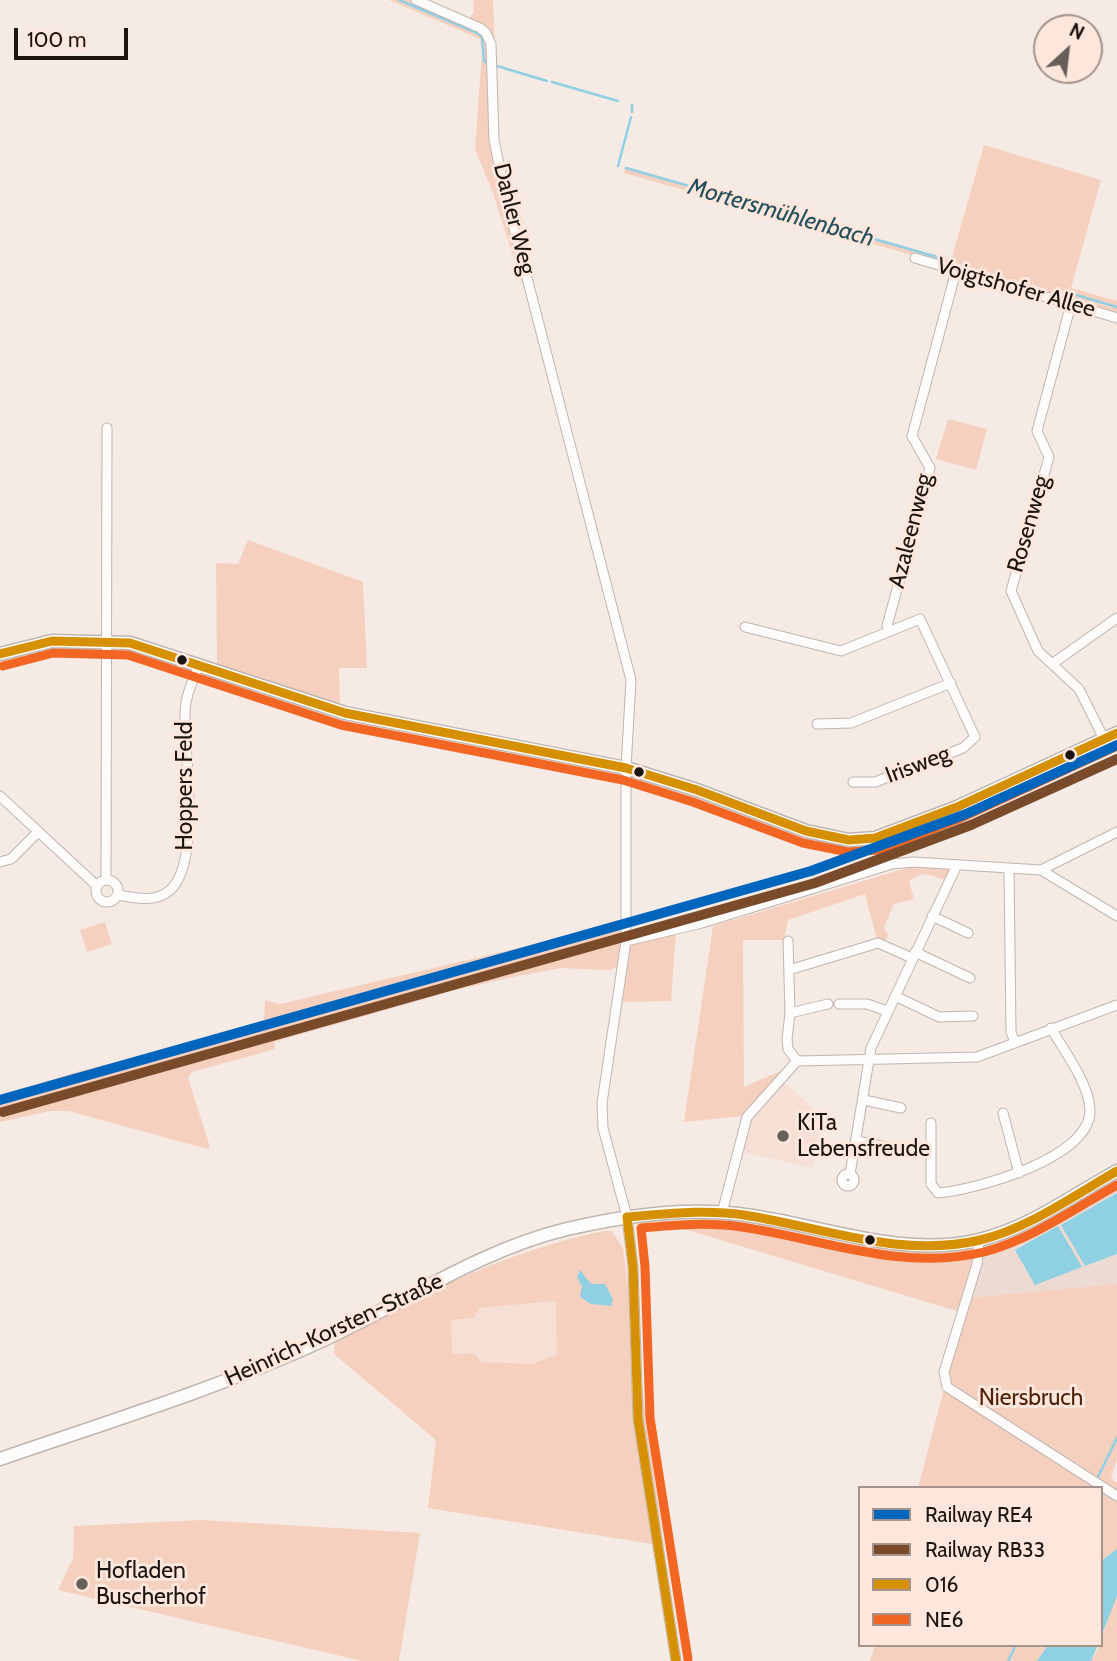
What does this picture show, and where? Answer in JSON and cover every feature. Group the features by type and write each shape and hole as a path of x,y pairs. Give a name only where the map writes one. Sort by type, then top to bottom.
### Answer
{"street":[{"name":"Dahler Weg","path":"416,0 480,28 486,33 491,44 494,140 504,189 631,681 626,768 626,941 602,1103 603,1128 627,1217 633,1267 638,1419 676,1661"},
{"name":"Voigtshofer Allee","path":"915,258 1117,318"},
{"name":"Azaleenweg","path":"890,631 887,626 930,468 912,436 956,271"},
{"name":"Rosenweg","path":"1052,664 1038,652 1010,591 1049,457 1037,431 1071,304"},
{"path":"106,880 107,428"},
{"path":"1104,739 1079,689 1052,664 1117,618"},
{"name":"Irisweg","path":"853,782 874,782 970,743 975,737 973,727 920,619 890,631"},
{"path":"746,628 841,651 890,631"},
{"path":"0,654 36,643 108,640 148,647 198,667 345,713 626,768 697,790 806,831 857,841 875,838 957,807 1117,733"},
{"name":"Hoppers Feld","path":"118,895 140,899 157,898 170,890 180,879 188,843 185,711 198,667"},
{"path":"817,724 851,723 951,683"},
{"path":"0,796 97,886"},
{"path":"0,862 11,859 38,832"},
{"path":"626,941 702,923 892,864 913,862 1041,870 1117,832"},
{"path":"850,1174 864,1100 868,1059 887,1011 957,865"},
{"path":"1009,869 1011,1032 1015,1042"},
{"path":"1041,870 1117,916"},
{"path":"106,880 116,884 118,895 111,902 103,902 95,893 97,886 106,880"},
{"path":"932,916 968,933"},
{"path":"788,941 788,1049 797,1061"},
{"path":"789,970 878,943 970,978"},
{"path":"895,996 939,1017 973,1016"},
{"path":"839,1004 867,1003 887,1011"},
{"path":"790,1013 828,1004"},
{"path":"722,1213 747,1117 797,1061 977,1057 1117,1005"},
{"path":"931,1123 931,1184 938,1193 963,1191 1018,1173 1070,1143 1083,1130 1090,1113 1088,1096 1051,1028"},
{"path":"864,1100 901,1108"},
{"path":"1003,1113 1018,1173"},
{"path":"856,1141 896,1149"},
{"name":"Heinrich-Korsten-Straße","path":"0,1459 284,1358 510,1248 564,1230 627,1217 722,1213 906,1245 979,1240 1042,1214 1117,1171"},
{"path":"979,1240 977,1264 944,1372 947,1387 1101,1486"}],"shaded area":[{"name":"KiTa Lebensfreude","path":"785,1083 816,1111 824,1113 813,1168 742,1152 751,1120"},
{"path":"1117,1175 1117,1285 968,1298 984,1243"},
{"path":"557,1301 557,1355 531,1364 494,1364 480,1362 475,1353 452,1354 451,1320 474,1318 479,1308"}],"green space":[{"path":"389,0 423,0 468,20 474,12 473,0 493,0 499,154 524,224 515,220 530,284 521,281 493,193 475,149 482,53 480,39"},
{"path":"984,145 1101,180 1071,288 1117,301 1117,313 950,264"},
{"path":"626,167 949,259 947,265 624,173"},
{"path":"948,419 987,429 976,470 936,459"},
{"path":"248,540 363,582 367,668 339,668 340,705 217,664 216,563 238,564"},
{"path":"910,867 951,869 947,881 927,874 909,881 914,899 894,904 884,927 888,935 884,943 877,940 865,894 788,920 784,940 743,940 744,1087 785,1069 743,1116 684,1122 713,926"},
{"path":"617,920 623,943 617,967 609,970 561,968 452,991 274,1042 275,1049 192,1072 188,1078 210,1147 207,1149 69,1111 50,1111 0,1122 0,1096 80,1071 264,1025 265,1000 280,1004 557,939"},
{"path":"105,922 112,944 87,952 80,930"},
{"path":"676,932 671,1001 621,1002 627,947"},
{"path":"728,1227 910,1252 982,1244 960,1312 684,1229"},
{"path":"612,1231 623,1248 664,1546 428,1508 436,1440 334,1354 335,1339 400,1306 499,1262 568,1240","holes":["556,1301 557,1355 531,1364 480,1362 475,1353 452,1354 451,1320 474,1318 479,1308"]},
{"name":"Niersbruch","path":"1117,1284 1117,1459 1111,1478 1117,1483 1117,1549 1103,1560 1103,1486 919,1486 968,1298"},
{"path":"202,1520 420,1533 399,1661 362,1661 58,1590 73,1558 74,1526"},
{"path":"1117,1596 1117,1661 1091,1661 1098,1647 1103,1647 1103,1634"},
{"path":"874,1647 1047,1647 1037,1661 870,1661"}],"water":[{"path":"1117,1193 1117,1254 1085,1266 1061,1225"},
{"path":"1058,1226 1082,1267 1035,1285 1015,1250"},
{"path":"580,1270 591,1284 605,1284 613,1299 611,1306 591,1304 580,1297 582,1286 577,1277"},
{"path":"1117,1549 1117,1596 1103,1632 1103,1560"},
{"path":"1047,1647 1097,1647 1091,1661 1037,1661"}],"waterway":[{"name":"Mortersmühlenbach","path":"399,0 477,33 482,37 484,61 487,63"},
{"name":"Mortersmühlenbach","path":"497,66 547,81"},
{"name":"Mortersmühlenbach","path":"552,82 618,101"},
{"name":"Mortersmühlenbach","path":"632,105 632,112"},
{"name":"Mortersmühlenbach","path":"618,166 631,117"},
{"name":"Mortersmühlenbach","path":"626,168 937,257"},
{"name":"Mortersmühlenbach","path":"1066,292 1117,307"},
{"path":"1097,1479 1117,1438"},
{"path":"1008,1661 1015,1647"}],"rail line":[{"name":"RE4","path":"0,1100 811,871 966,814 1117,745"},
{"name":"RB33","path":"3,1112 815,883 971,825 1117,759"}],"transit line":[{"name":"016","path":"0,654 52,641 130,643 345,713 626,768 697,790 806,831 849,840 875,838 957,807 1117,733"},
{"name":"NE6","path":"3,666 53,653 128,655 341,725 623,780 693,802 803,843 848,852 878,850 961,818 1117,746"},
{"name":"016","path":"627,1217 729,1213 891,1244 950,1245 980,1240 1016,1228 1117,1171"},
{"name":"NE6","path":"688,1659 650,1418 645,1267 641,1228 691,1224 729,1225 862,1252 923,1258 953,1257 984,1252 1019,1239 1117,1185"},
{"name":"016","path":"627,1217 633,1267 638,1419 676,1661"}],"place":[{"name":"KiTa Lebensfreude","path":"783,1136"},
{"name":"Hofladen Buscherhof","path":"82,1584"}]}
